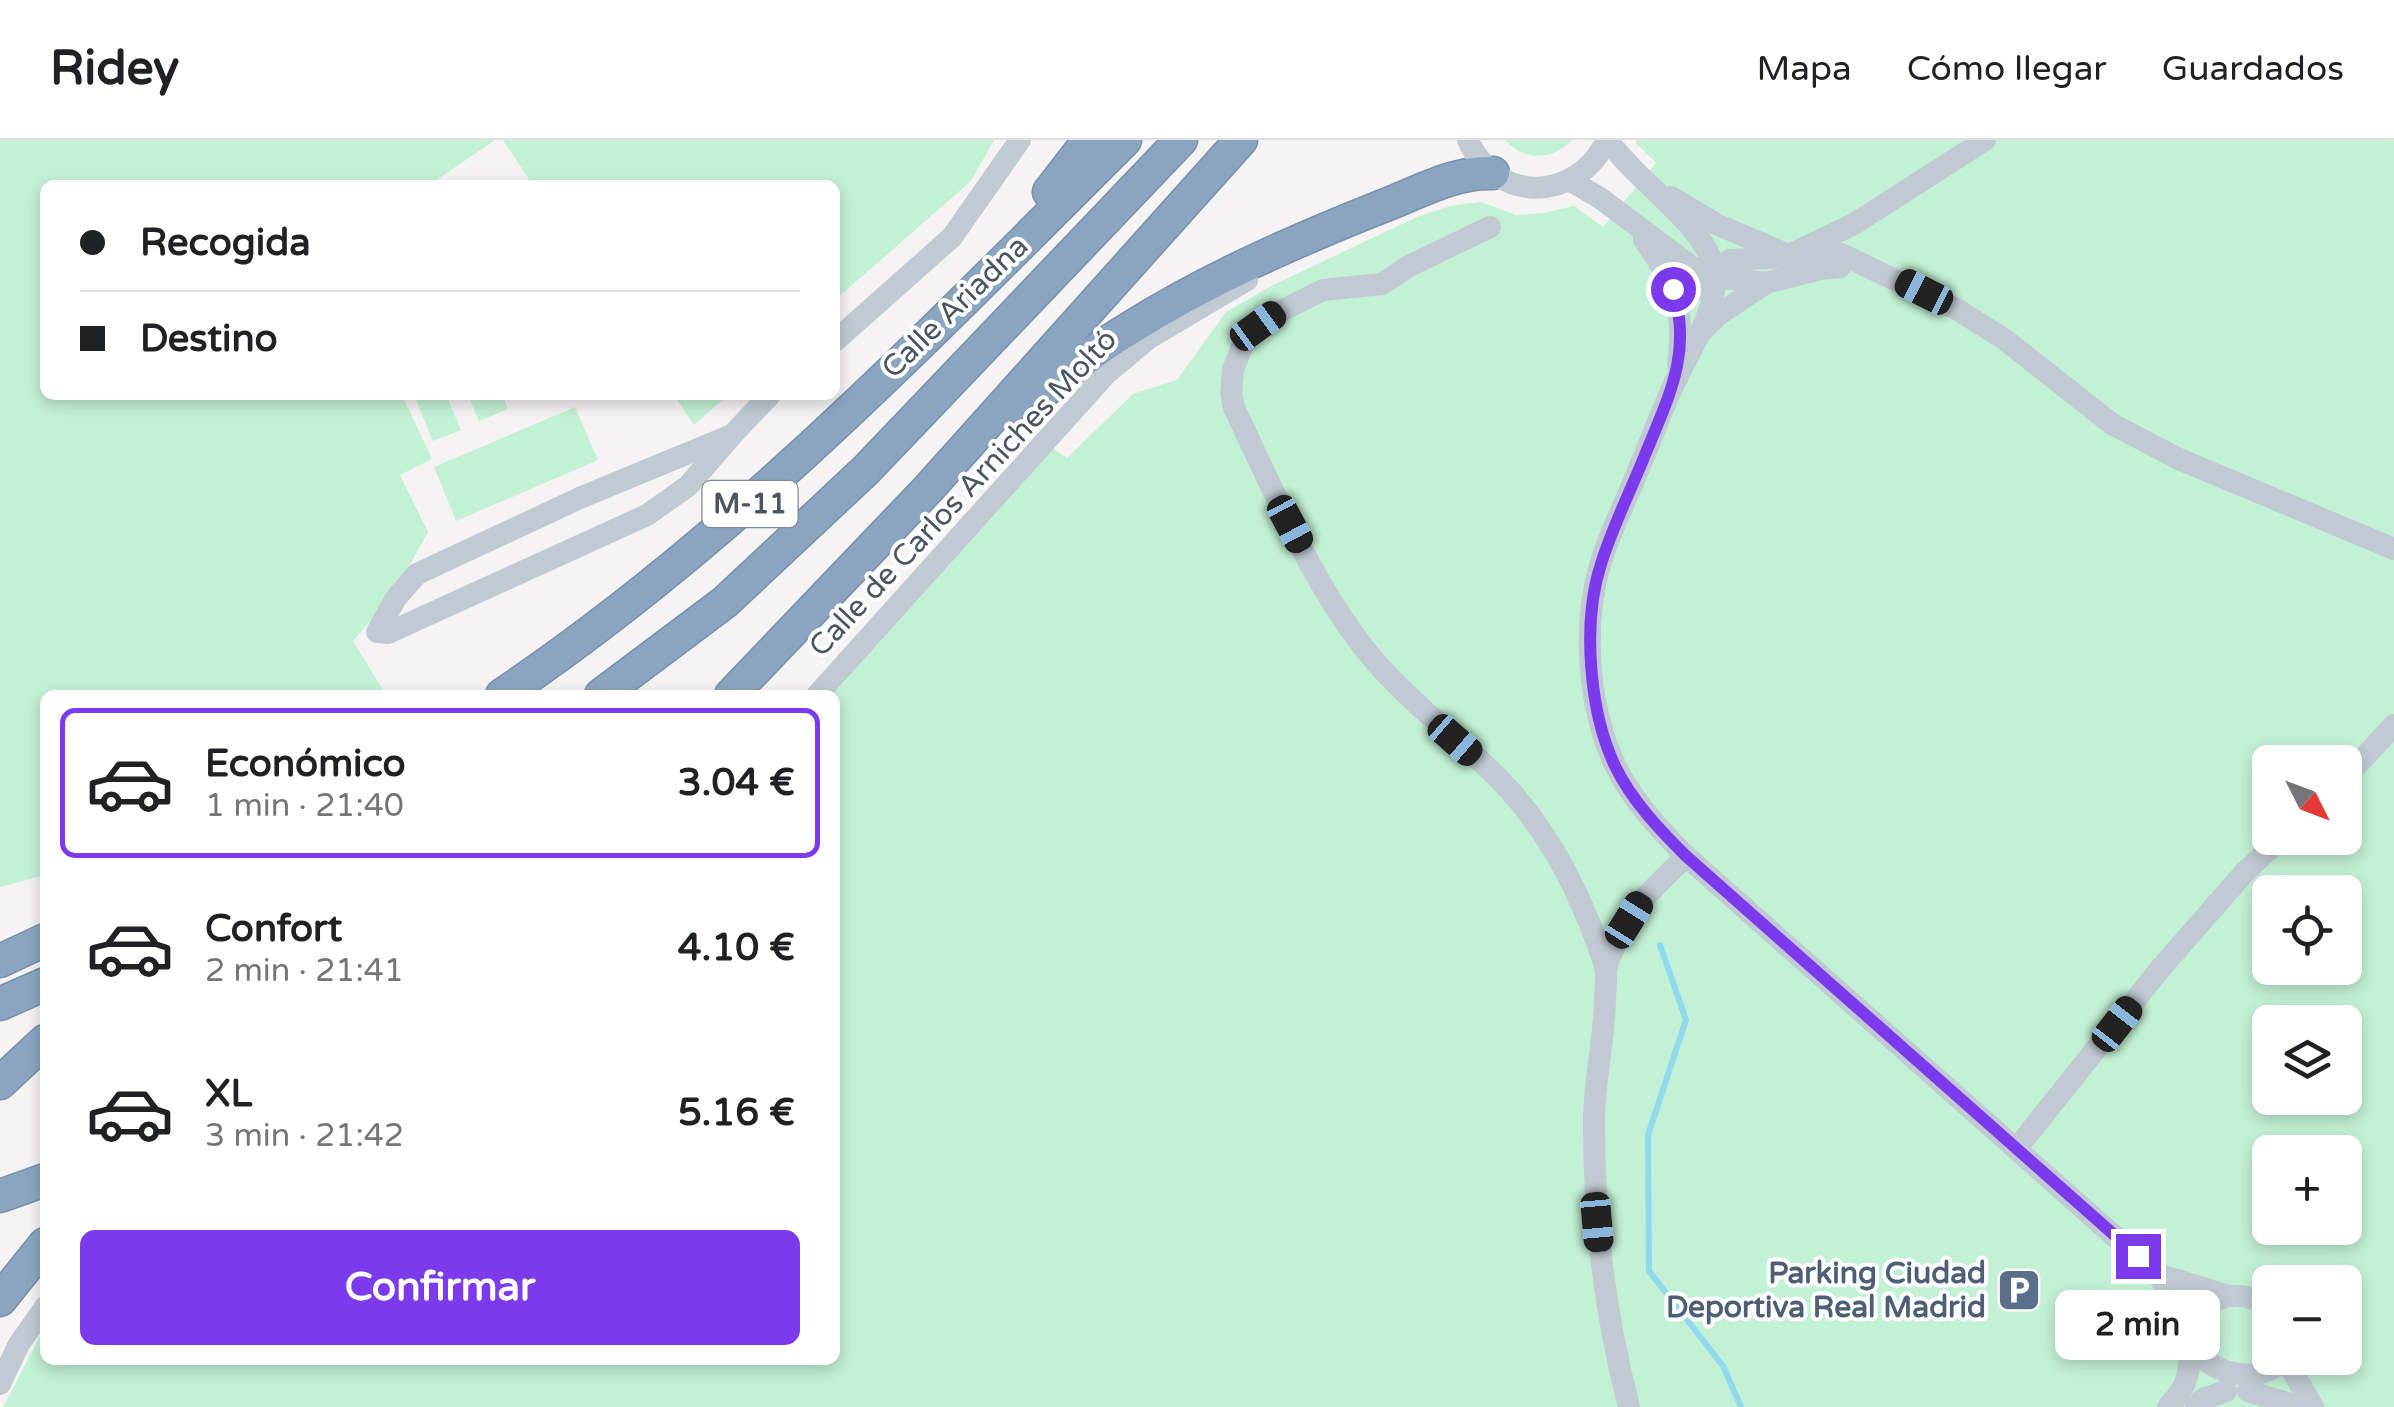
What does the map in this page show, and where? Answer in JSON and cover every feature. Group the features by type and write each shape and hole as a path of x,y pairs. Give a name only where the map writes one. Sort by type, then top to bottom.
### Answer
{"highway":[{"path":"978,287 1088,140"},
{"name":"Calle Ariadna","path":"509,690 572,646 738,516 1125,140"},
{"name":"Calle Ariadna","path":"608,690 725,602 866,470 1180,140"},
{"path":"736,690 929,488 1241,140"},
{"path":"929,488 1065,374 1125,331 1218,278 1419,192 1462,176 1493,173"},
{"path":"0,936 40,924"},
{"path":"0,961 40,942"},
{"path":"0,1004 40,986"},
{"path":"0,1082 40,1046"},
{"path":"0,1196 40,1182"},
{"path":"0,1300 40,1250"}],"street":[{"path":"840,336 952,236 1020,140"},
{"path":"1468,140 1493,173 1521,186 1538,188 1571,181 1587,171 1608,140 1694,232 1710,254 1715,272 1699,334 1674,382 1600,566 1590,634 1597,709 1616,766 1649,820 2158,1274 2176,1304 2202,1377 2237,1391 2300,1407"},
{"path":"1646,183 1716,224 1789,255 1854,224 1985,140"},
{"path":"1571,181 1692,267 1724,278 1766,283"},
{"name":"Calle de Carlos Arniches Moltó","path":"822,690 1072,410 1121,361 1149,338 1312,242 1419,192"},
{"path":"1841,254 1842,240 1854,224"},
{"path":"1633,225 1666,271 1679,309 1682,338 1674,382"},
{"path":"1490,227 1409,266 1382,284 1323,290 1278,312 1258,326 1243,344 1232,370 1231,392 1234,408 1276,500 1316,574 1364,648 1432,720 1500,780 1550,841 1571,880 1606,968"},
{"path":"1679,309 1702,279 1730,260 1841,254 1958,310 2112,424 2179,460 2394,549"},
{"path":"1699,334 1718,315 1766,283 1820,268 1875,268"},
{"path":"732,435 582,497 418,574 396,598 377,632 388,633 647,516 688,486 765,400"},
{"path":"2362,760 2394,725"},
{"path":"2017,1148 2160,970 2264,855"},
{"path":"1629,1407 1604,1297 1597,1222 1594,1117 1606,968 1618,938 1640,902 1686,856"},
{"path":"2158,1274 2252,1299"},
{"path":"2168,1407 2184,1390 2189,1377 2194,1324 2202,1310 2230,1296"},
{"path":"0,1384 19,1344 40,1314"},
{"path":"2196,1407 2203,1399 2237,1391 2273,1375"},
{"path":"2294,1375 2312,1407"}],"green space":[{"path":"0,140 495,140 436,180 40,180 40,400 404,400 432,459 400,475 428,532 395,592 353,641 383,690 40,690 40,876 0,887"},
{"path":"503,140 994,140 971,181 840,296 840,180 530,180"},
{"path":"1505,140 1572,140 1556,152 1538,156 1521,152"},
{"path":"1637,140 2394,140 2394,1407 3,1407 40,1337 40,1365 840,1365 840,690 834,690 1052,448 1067,458 1133,394 1177,380 1226,312 1271,286 1417,217 1450,206 1481,202 1516,215 1574,206 1603,227 1656,163"},
{"path":"416,400 448,400 461,430 433,441"},
{"path":"470,400 504,400 508,409 479,421"},
{"path":"677,400 722,400 694,425"},
{"path":"575,407 598,460 456,521 434,467"}],"waterway":[{"path":"1660,945 1686,1020 1648,1135 1649,1271 1723,1366 1741,1407"}],"place":[{"name":"Parking Ciudad Deportiva Real Madrid","path":"2019,1290"}],"route":[{"path":"1673,289 1682,322 1674,382 1600,566 1590,634 1597,709 1616,766 1649,820 1686,856 2138,1256"}]}
